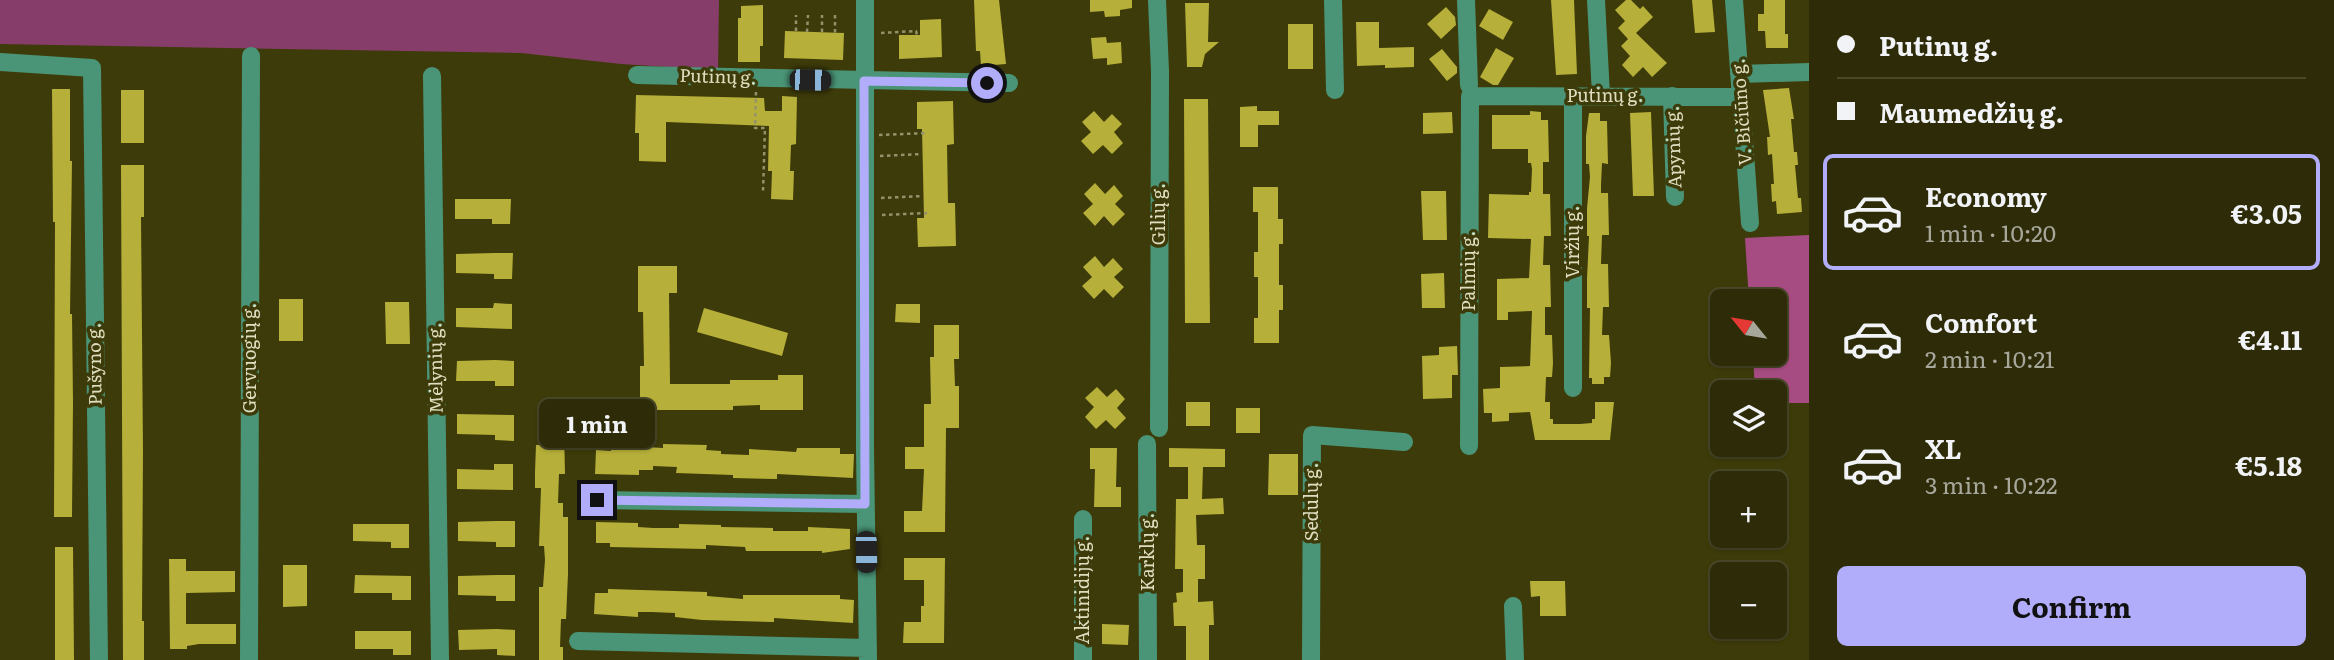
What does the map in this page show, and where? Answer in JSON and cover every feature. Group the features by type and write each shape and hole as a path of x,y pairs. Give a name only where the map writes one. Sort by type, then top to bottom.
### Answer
{"street":[{"path":"578,641 868,654 865,504 865,0"},
{"name":"Gilių g.","path":"1157,0 1160,71 1159,428"},
{"path":"1333,0 1335,90"},
{"name":"Palmių g.","path":"1466,0 1470,91 1469,446"},
{"path":"1596,0 1601,95"},
{"name":"V. Bičiūno g.","path":"1734,0 1750,223"},
{"name":"Gervuogių g.","path":"249,660 251,56"},
{"name":"Pušyno g.","path":"0,62 92,68 99,660"},
{"path":"1739,74 1809,72"},
{"name":"Putinų g.","path":"637,75 1009,83"},
{"name":"Mėlynių g.","path":"432,76 440,660"},
{"name":"Putinų g.","path":"1470,91 1741,97"},
{"name":"Viržių g.","path":"1573,95 1573,388"},
{"name":"Apynių g.","path":"1672,96 1675,197"},
{"name":"Sedulų g.","path":"1311,660 1312,435 1404,442"},
{"name":"Karklų g.","path":"1147,444 1149,660"},
{"path":"597,500 865,504"},
{"name":"Aktinidijų g.","path":"1083,519 1083,660"},
{"path":"1513,606 1515,660"}],"path":[{"path":"796,15 796,32"},
{"path":"807,32 808,15"},
{"path":"822,15 822,32"},
{"path":"835,15 835,33"},
{"path":"865,34 916,31 917,35"},
{"path":"757,78 755,128 765,128 763,192"},
{"path":"864,135 928,133"},
{"path":"864,157 922,155"},
{"path":"864,207 923,196"},
{"path":"864,207 928,213"}],"shaded area":[{"path":"0,0 719,0 718,70 621,64 521,53 0,44"},
{"path":"1809,235 1809,403 1787,403 1787,380 1754,380 1754,366 1787,366 1787,289 1748,289 1745,238"}],"building":[{"path":"974,0 999,0 1006,64 981,66 980,51 976,51"},
{"path":"1090,0 1132,0 1132,8 1120,10 1120,16 1105,17 1104,11 1090,12"},
{"path":"1551,0 1574,0 1577,74 1556,75"},
{"path":"1626,0 1631,0 1640,9 1643,6 1653,17 1636,33 1667,63 1652,77 1643,67 1633,77 1622,65 1630,56 1621,46 1628,39 1618,28 1625,21 1615,10"},
{"path":"1692,0 1712,0 1715,32 1695,33"},
{"path":"1764,0 1785,0 1785,34 1788,34 1788,48 1766,48 1765,31 1758,31 1758,14 1764,14"},
{"path":"1185,3 1209,3 1208,42 1219,42 1205,54 1202,67 1187,67"},
{"path":"763,5 763,46 760,46 760,62 738,62 738,18 741,18 741,6"},
{"path":"1446,7 1455,17 1456,25 1441,39 1427,24"},
{"path":"1489,9 1513,22 1503,40 1479,26"},
{"path":"941,19 942,57 899,59 899,35 920,35 920,20"},
{"path":"1356,22 1379,22 1379,48 1414,47 1414,67 1357,66"},
{"path":"1288,24 1313,24 1313,69 1288,69"},
{"path":"785,31 844,33 843,60 784,58"},
{"path":"1106,37 1107,43 1121,42 1122,63 1107,65 1107,58 1093,59 1091,38"},
{"path":"1496,48 1514,58 1498,85 1493,85 1480,77"},
{"path":"1442,49 1457,67 1457,73 1447,81 1429,59"},
{"path":"1789,88 1794,119 1791,119 1794,152 1797,152 1798,165 1795,165 1798,198 1801,198 1802,212 1777,214 1776,201 1772,202 1772,154 1768,155 1767,137 1770,137 1763,90"},
{"path":"52,89 70,89 72,517 54,517 55,222"},
{"path":"121,90 144,90 144,143 121,143"},
{"path":"636,95 764,98 765,111 782,111 782,96 797,97 796,144 791,145 793,200 771,199 772,171 768,171 769,126 666,122 666,162 639,161 639,133 635,133"},
{"path":"1184,99 1208,99 1210,323 1185,323"},
{"path":"953,101 954,144 947,145 948,203 955,203 956,246 918,247 917,218 924,218 922,129 917,129 917,102"},
{"path":"1257,106 1257,111 1279,111 1279,125 1258,125 1258,147 1240,147 1240,107"},
{"path":"1094,111 1104,122 1112,114 1122,124 1114,132 1123,143 1112,154 1103,145 1093,154 1081,141 1091,132 1082,122"},
{"path":"1530,111 1541,112 1541,120 1548,120 1549,162 1543,162 1543,194 1550,194 1551,236 1544,236 1543,265 1550,265 1551,307 1545,307 1545,335 1552,335 1553,363 1552,377 1546,377 1545,402 1550,402 1550,419 1553,419 1553,424 1580,424 1592,423 1592,419 1595,419 1595,402 1614,402 1610,440 1535,440 1530,412 1509,413 1509,421 1492,422 1492,413 1484,413 1483,389 1500,388 1500,367 1530,366 1532,311 1508,312 1508,320 1497,320 1497,279 1529,278 1531,239 1488,238 1489,194 1529,195 1532,169 1531,163 1528,163 1528,149 1492,149 1492,115 1530,115"},
{"path":"1452,112 1453,133 1423,134 1423,113"},
{"path":"1651,112 1654,196 1633,196 1630,113"},
{"path":"1589,113 1600,113 1600,121 1607,121 1608,164 1602,163 1601,193 1608,193 1609,235 1602,235 1601,264 1608,264 1609,307 1603,307 1602,335 1609,335 1611,363 1610,377 1604,377 1604,384 1592,384 1592,378 1589,378 1587,208 1590,177 1589,164 1586,164 1586,136"},
{"path":"121,165 144,165 144,217 141,217 144,660 123,660"},
{"path":"1095,183 1105,194 1114,185 1123,196 1115,204 1125,214 1113,226 1104,216 1095,226 1083,213 1093,204 1084,194"},
{"path":"1253,187 1278,187 1278,219 1283,219 1283,244 1279,244 1279,285 1283,285 1283,310 1279,310 1279,343 1254,343 1254,318 1258,318 1258,277 1254,277 1254,252 1258,252 1258,212 1253,212"},
{"path":"1421,191 1446,191 1447,240 1423,240"},
{"path":"455,199 511,199 510,224 492,224 492,219 455,219"},
{"path":"513,253 512,279 494,279 494,274 456,273 456,254"},
{"path":"1095,256 1104,267 1113,258 1123,269 1114,277 1124,287 1113,298 1104,289 1094,299 1082,286 1092,277 1083,267"},
{"path":"638,266 677,266 677,293 669,293 670,384 730,384 730,380 778,380 778,375 803,375 803,410 760,410 760,405 733,406 733,410 640,410 640,366 644,366 643,312 638,312"},
{"path":"1444,273 1445,308 1422,308 1421,274"},
{"path":"279,299 303,299 303,341 279,341"},
{"path":"385,302 409,302 410,344 386,344"},
{"path":"494,303 512,304 512,329 456,327 456,308 493,308"},
{"path":"896,304 920,304 920,323 895,322"},
{"path":"704,308 788,333 782,356 697,332"},
{"path":"934,325 959,325 959,359 954,359 955,386 959,386 959,428 946,428 945,532 904,532 904,511 922,511 924,469 905,469 905,447 924,447 924,404 931,404 930,357 934,357"},
{"path":"1457,346 1458,375 1452,375 1452,398 1423,399 1422,356 1439,355 1439,347"},
{"path":"457,361 514,361 514,386 495,386 495,381 456,381"},
{"path":"1097,387 1107,397 1116,389 1125,399 1117,408 1126,418 1115,429 1106,420 1096,429 1085,417 1094,407 1085,398"},
{"path":"1186,402 1210,402 1210,426 1186,426"},
{"path":"1236,408 1260,408 1260,433 1236,433"},
{"path":"457,414 514,415 514,441 495,440 495,435 457,434"},
{"path":"541,431 564,431 565,474 559,474 558,503 563,503 563,517 568,517 566,619 561,619 560,647 563,647 563,660 539,660 539,587 543,587 545,560 544,546 539,546 541,488 535,488 535,472 536,445 541,445"},
{"path":"663,444 707,445 706,450 721,451 721,454 749,455 749,449 796,452 797,448 840,448 840,454 854,454 853,478 777,474 777,479 733,478 733,475 676,473 677,467 653,466 653,470 639,470 639,475 595,474 596,450 611,451 611,445 663,448"},
{"path":"1090,448 1117,448 1116,487 1121,487 1121,507 1094,507 1095,469 1090,469"},
{"path":"1169,448 1225,449 1225,467 1203,467 1202,499 1223,498 1224,514 1196,515 1197,545 1205,545 1205,579 1198,579 1198,602 1213,601 1214,625 1209,625 1209,660 1186,660 1186,626 1174,626 1173,603 1177,602 1176,593 1183,592 1183,569 1175,569 1176,499 1188,499 1188,467 1169,467"},
{"path":"1269,454 1298,454 1298,495 1268,495"},
{"path":"494,464 513,464 513,490 457,489 457,469 494,470"},
{"path":"515,521 515,547 496,547 496,542 458,541 458,522"},
{"path":"596,522 638,523 638,527 653,528 679,528 679,524 773,528 773,531 808,531 808,527 850,529 850,549 822,553 746,551 745,547 706,545 706,549 610,547 610,543 596,543"},
{"path":"353,524 409,524 409,548 391,548 391,542 353,541"},
{"path":"55,547 73,547 74,660 55,660"},
{"path":"904,558 945,558 944,643 903,643 904,622 921,622 921,606 924,606 924,580 904,580"},
{"path":"169,559 186,559 186,571 235,571 235,592 186,593 186,624 236,624 236,644 199,644 187,646 187,649 170,649"},
{"path":"283,565 307,565 307,606 283,607"},
{"path":"355,575 411,576 411,600 392,600 392,593 354,593"},
{"path":"515,575 515,601 496,601 496,596 458,595 458,576"},
{"path":"1530,581 1565,581 1566,616 1540,616 1540,596 1531,597"},
{"path":"608,589 707,592 707,596 743,599 743,595 840,595 840,599 854,600 853,623 774,618 774,622 702,620 675,617 675,613 652,612 638,612 638,617 594,614 595,593 608,593"},
{"path":"1102,624 1129,625 1128,645 1102,644"},
{"path":"458,630 515,630 515,656 497,655 497,649 459,650"},
{"path":"355,631 411,631 411,655 393,655 393,649 355,649"}],"route":[{"path":"597,500 865,504 864,81 987,83"}]}
